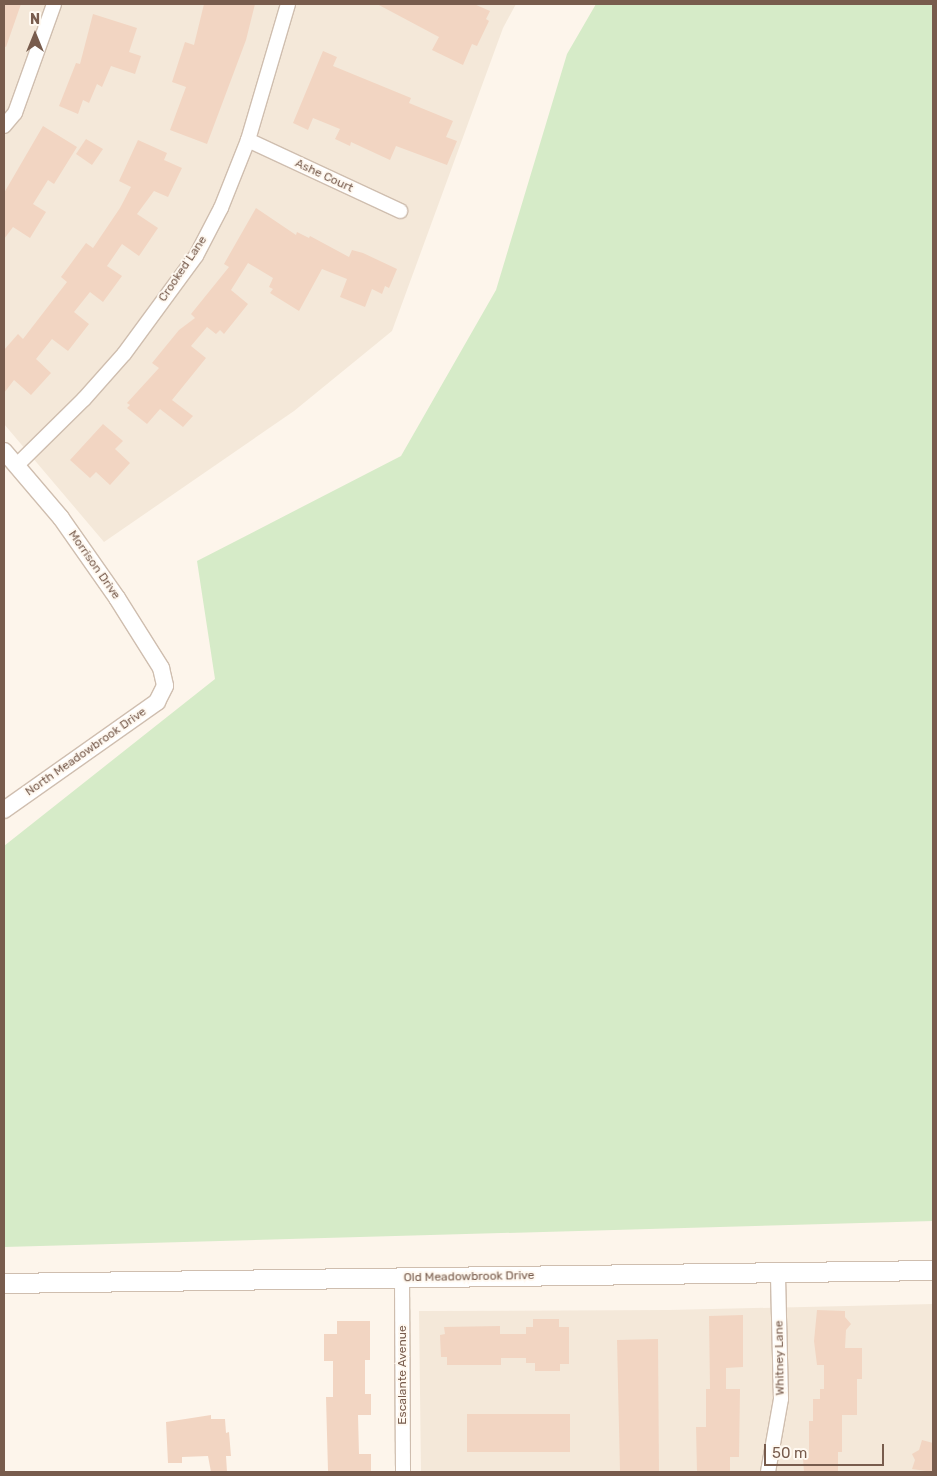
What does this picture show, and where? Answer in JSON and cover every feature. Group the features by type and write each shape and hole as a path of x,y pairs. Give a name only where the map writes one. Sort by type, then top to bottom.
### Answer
{"main road":[{"name":"Old Meadowbrook Drive","path":"4,1283 402,1279 933,1270"}],"street":[{"path":"4,126 15,113 54,4"},
{"name":"Crooked Lane","path":"17,465 84,399 124,354 196,256 222,208 248,140 288,4"},
{"name":"Ashe Court","path":"248,140 400,211"},
{"name":"Morrison Drive","path":"4,451 61,518 117,598 161,668 163,690"},
{"name":"North Meadowbrook Drive","path":"4,810 157,702 163,690"},
{"name":"Whitney Lane","path":"768,1472 781,1399 778,1272"},
{"name":"Escalante Avenue","path":"402,1279 403,1472"}],"shaded area":[{"path":"4,4 516,4 503,28 392,331 294,411 104,542 4,424"},
{"path":"933,1304 933,1472 421,1472 419,1311 669,1310"}],"green space":[{"path":"596,4 933,4 933,1221 4,1247 4,846 215,679 197,561 401,456 496,290 567,54"}],"building":[{"path":"4,4 21,4 6,47 4,46"},
{"path":"204,4 255,4 246,40 207,144 170,130 186,87 172,82 185,42 194,45"},
{"path":"377,4 474,4 490,11 486,19 489,21 477,46 472,44 463,65 432,50 439,37"},
{"path":"93,14 137,28 129,52 141,56 135,74 111,66 102,87 97,84 89,103 83,100 78,114 59,106 76,63 80,64"},
{"path":"323,51 337,57 333,66 411,98 409,103 453,121 446,137 457,141 447,165 396,146 390,160 351,142 350,146 335,139 340,129 313,118 308,130 293,123"},
{"path":"43,126 77,147 54,184 48,180 33,204 46,212 30,238 13,227 4,239 4,193"},
{"path":"86,139 103,149 92,165 76,154"},
{"path":"138,140 167,153 164,160 182,168 168,197 154,191 137,214 158,228 139,256 122,244 107,266 122,276 103,302 90,292 74,312 89,324 68,351 52,339 36,359 51,373 31,395 14,380 4,393 4,350 18,334 23,339 67,282 61,277 86,243 93,248 120,208 131,187 119,181"},
{"path":"256,208 296,235 297,232 309,238 310,236 349,257 352,250 363,253 397,269 389,288 385,286 382,294 372,289 365,307 340,297 347,279 322,269 299,311 270,293 273,289 269,287 273,278 248,263 231,290 248,304 224,334 220,330 216,334 207,327 191,346 206,358 172,400 193,416 183,427 160,409 147,424 127,408 130,405 127,403 159,368 152,363 179,330 195,318 191,314 229,267 224,264"},
{"path":"103,424 123,441 115,449 130,463 110,485 96,472 90,478 70,460"},
{"path":"817,1310 845,1311 845,1317 851,1324 846,1330 845,1348 862,1348 862,1379 857,1379 857,1415 842,1415 842,1452 838,1452 838,1472 804,1472 803,1458 809,1458 809,1421 813,1421 813,1399 820,1399 820,1389 824,1389 824,1365 817,1365 814,1341"},
{"path":"743,1315 743,1367 726,1368 726,1389 740,1389 739,1457 730,1457 730,1472 697,1472 696,1427 706,1427 706,1389 710,1389 709,1316"},
{"path":"533,1319 559,1319 559,1327 569,1327 569,1364 560,1364 560,1371 535,1371 535,1363 526,1363 526,1358 501,1358 501,1365 447,1365 447,1357 441,1357 440,1335 445,1334 444,1327 500,1326 500,1334 526,1334 526,1327 533,1327"},
{"path":"337,1321 370,1321 370,1360 365,1360 365,1394 371,1394 371,1415 358,1415 359,1454 371,1454 371,1471 328,1471 326,1397 333,1397 333,1361 324,1361 324,1334 337,1334"},
{"path":"658,1339 659,1472 620,1472 617,1340"},
{"path":"467,1414 570,1414 570,1452 467,1452"},
{"path":"211,1415 211,1419 225,1419 226,1433 229,1432 231,1456 226,1456 227,1472 211,1472 208,1456 182,1457 182,1463 168,1463 166,1422"},
{"path":"922,1440 933,1443 933,1472 912,1469 915,1460 912,1454 919,1450"}]}
